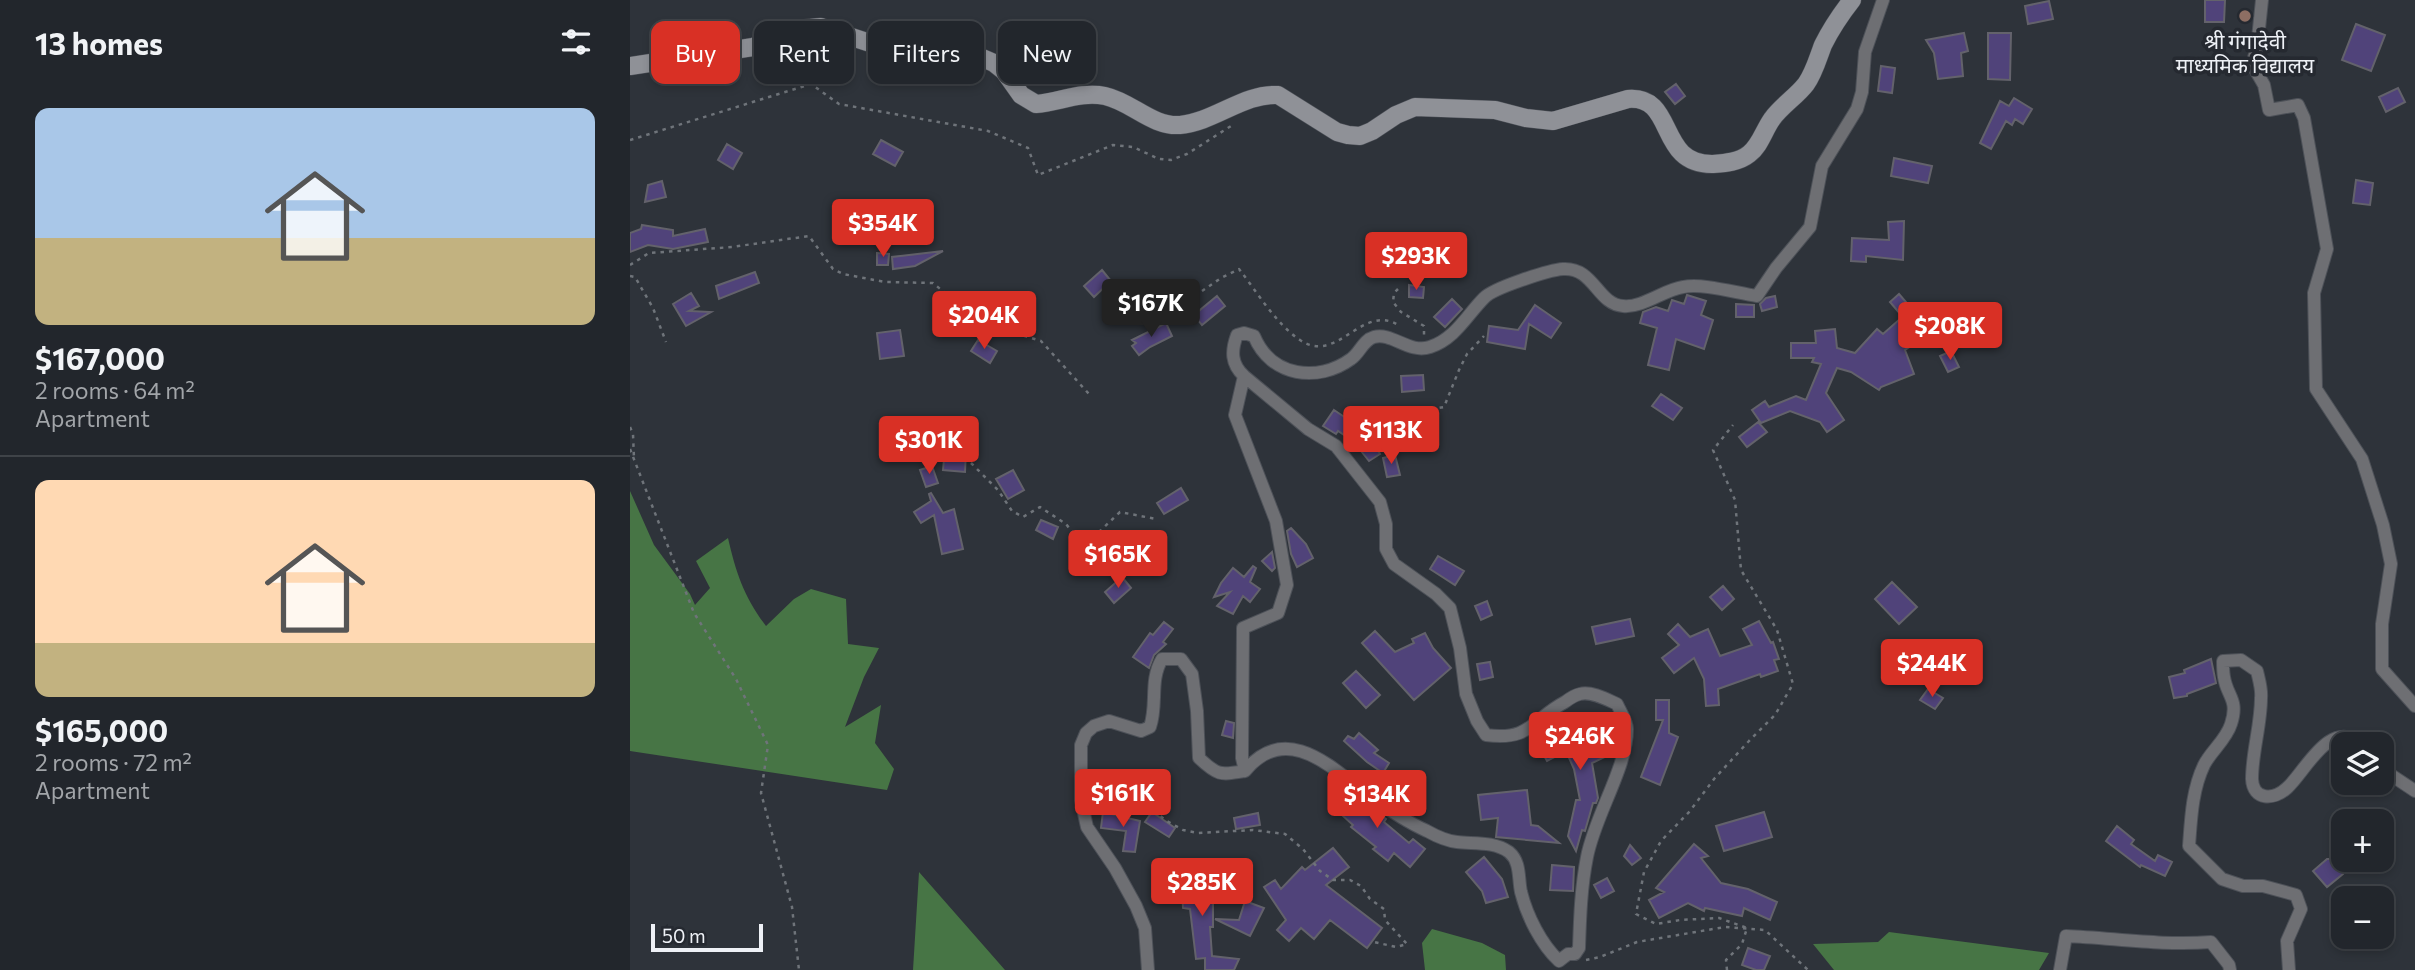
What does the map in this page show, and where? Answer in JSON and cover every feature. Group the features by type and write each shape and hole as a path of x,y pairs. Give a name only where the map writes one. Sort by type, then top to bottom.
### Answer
{"main road":[{"path":"630,66 753,47 799,29 821,27 870,43 924,53 981,57 1004,71 1021,95 1036,104 1089,94 1105,96 1121,101 1157,121 1181,125 1254,99 1278,95 1336,131 1348,135 1372,131 1396,115 1415,107 1495,110 1553,121 1639,98 1648,101 1655,109 1681,154 1691,161 1704,164 1723,163 1744,158 1754,150 1771,119 1805,85 1825,42 1852,0"}],"street":[{"path":"1148,970 1145,928 1136,906 1115,868 1087,827 1081,800 1081,746 1086,733 1094,726 1109,721 1141,731 1150,727 1156,670 1162,659 1172,657 1181,659 1192,674 1198,711 1199,758 1214,772 1245,772 1253,762 1272,751 1293,749 1320,758 1371,797 1426,831 1455,842 1485,843 1509,852 1519,868 1521,891 1547,950 1559,961 1568,954 1575,954 1579,948 1580,899 1587,855 1597,819 1620,765 1627,727 1617,704 1599,696 1580,693 1553,708 1529,730 1506,737 1486,735 1476,722 1466,694 1460,649 1450,608 1436,594 1394,564 1386,549 1387,524 1380,502 1336,446 1308,429 1235,368 1233,347 1237,335 1244,333 1254,336 1259,349 1272,361 1292,372 1317,374 1338,368 1355,357 1365,343 1374,337 1387,337 1417,349 1428,348 1459,328 1486,295 1539,274 1565,268 1581,272 1590,278 1609,303 1625,307 1682,287 1757,296 1810,227 1822,166 1857,109 1865,52 1882,0"},
{"path":"2262,0 2258,48 2252,64 2264,85 2269,110 2298,105 2304,118 2327,249 2314,293 2316,389 2362,459 2379,512 2391,564 2382,624 2382,669 2415,706"},
{"path":"1244,376 1235,415 1276,521 1287,586 1278,613 1244,628 1242,758 1245,772"},
{"path":"2289,970 2287,941 2301,909 2295,895 2263,886 2243,886 2222,879 2189,846 2192,805 2197,783 2204,763 2221,743 2231,724 2234,699 2224,679 2223,661 2241,660 2258,671 2262,697 2252,782 2257,793 2273,797 2286,789 2310,758 2331,741"},
{"path":"2394,777 2415,791"},
{"path":"2060,970 2066,936 2120,938 2183,945 2211,942 2230,970"}],"path":[{"path":"630,140 811,85 839,104 988,131 1028,148 1038,175 1113,145 1133,147 1159,159 1171,160 1187,154 1233,125"},
{"path":"630,265 649,253 732,247 809,236 833,269 843,274 885,282 933,284 981,323 1041,341 1089,394"},
{"path":"1202,291 1240,269 1259,298 1290,331 1301,341 1315,346 1332,344 1363,324 1379,319 1394,322 1404,328"},
{"path":"630,276 635,277 653,308 666,342"},
{"path":"1398,289 1394,293 1393,302 1401,312 1423,326 1423,341 1428,348"},
{"path":"1405,425 1411,413 1444,407 1458,370 1467,354 1484,335"},
{"path":"1733,425 1713,450 1735,500 1741,570 1777,630 1793,684 1775,715 1714,779 1690,811 1661,841 1644,872 1636,914 1656,924 1719,918 1747,928"},
{"path":"630,427 633,434 634,462"},
{"path":"630,449 694,613 736,679 768,745 761,793 792,907 799,970"},
{"path":"971,463 998,490 1012,512 1023,517 1040,507 1066,524 1079,541 1100,531 1119,512 1156,519"},
{"path":"1081,771 1097,771 1116,778 1119,790 1137,795 1165,820 1183,830 1198,833 1253,830 1285,834 1332,880 1350,880 1362,886 1370,899 1384,909 1385,920 1407,944 1396,947 1374,942"},
{"path":"1568,954 1573,962 1600,957 1637,942 1726,927 1747,928 1765,930 1808,970"},
{"path":"1727,970 1726,960 1742,944 1747,928"}],"green space":[{"path":"630,491 654,545 695,605 710,588 696,561 728,538 742,584 766,626 794,599 811,589 846,599 848,644 879,648 864,677 845,727 881,705 875,743 894,769 887,790 630,751"},
{"path":"919,872 1005,970 913,970"},
{"path":"1432,929 1482,943 1505,955 1506,970 1425,970 1422,943"},
{"path":"1889,932 2049,953 2039,970 1834,970 1813,944 1878,942"}],"building":[{"path":"2205,0 2225,0 2224,22 2205,22"},
{"path":"2049,1 2053,19 2028,24 2025,6"},
{"path":"2356,24 2385,35 2371,71 2342,60"},
{"path":"1964,33 1968,51 1961,53 1963,76 1938,79 1934,53 1926,40"},
{"path":"1988,33 2011,33 2010,80 1988,79"},
{"path":"1881,66 1895,68 1892,93 1878,91"},
{"path":"1676,84 1685,96 1675,104 1665,92"},
{"path":"2398,88 2405,102 2386,112 2379,97"},
{"path":"2014,98 2032,109 2023,124 2015,119 2012,125 2006,121 1991,149 1980,143 2000,101 2009,106"},
{"path":"881,140 903,152 895,166 873,154"},
{"path":"727,144 742,153 733,169 718,160"},
{"path":"1894,158 1932,166 1928,183 1891,176"},
{"path":"2356,180 2373,183 2370,205 2353,203"},
{"path":"662,181 666,197 645,202 648,185"},
{"path":"1904,221 1903,260 1866,256 1866,262 1851,261 1852,238 1889,240 1888,222"},
{"path":"642,225 673,230 673,236 705,229 708,242 673,249 648,245 630,252 630,233 641,229"},
{"path":"943,251 915,266 893,269 892,257"},
{"path":"877,253 889,254 888,265 877,265"},
{"path":"1102,270 1111,281 1094,297 1084,286"},
{"path":"755,272 759,283 719,299 716,286"},
{"path":"1409,285 1424,287 1423,298 1409,297"},
{"path":"691,293 699,306 689,311 711,312 686,326 673,304"},
{"path":"1899,294 1911,308 1902,316 1890,302"},
{"path":"1687,295 1706,301 1701,315 1713,320 1704,349 1676,339 1669,370 1648,365 1657,328 1640,323 1643,312 1656,307 1668,311 1672,300 1684,304"},
{"path":"1217,296 1225,306 1202,325 1194,315"},
{"path":"1775,296 1777,307 1762,311 1760,304 1766,298"},
{"path":"1452,299 1462,309 1445,327 1434,317"},
{"path":"1736,304 1754,305 1754,317 1736,317"},
{"path":"1535,305 1561,323 1551,338 1529,324 1525,349 1487,342 1489,326 1518,330"},
{"path":"1908,312 1925,337 1905,350 1914,374 1879,390 1851,372 1837,368 1826,393 1844,420 1827,432 1820,422 1790,411 1761,423 1752,410 1765,401 1769,407 1796,396 1806,400 1821,364 1812,362 1814,358 1791,358 1791,343 1816,343 1815,331 1835,329 1837,348 1855,353 1877,329 1883,334"},
{"path":"1166,323 1172,336 1139,355 1132,346 1136,343 1132,340"},
{"path":"900,330 904,356 880,359 877,333"},
{"path":"978,340 997,351 990,363 971,351"},
{"path":"1951,351 1959,367 1948,372 1940,356"},
{"path":"1423,375 1424,390 1402,392 1401,376"},
{"path":"1661,394 1682,408 1673,420 1652,406"},
{"path":"1334,410 1368,433 1380,454 1369,461 1353,441 1338,431 1336,434 1323,426"},
{"path":"1421,421 1426,433 1403,441 1398,429"},
{"path":"1758,422 1767,432 1747,447 1739,437"},
{"path":"945,449 966,451 965,472 943,470"},
{"path":"1395,455 1400,475 1387,477 1383,458"},
{"path":"932,466 938,483 926,487 920,470"},
{"path":"1013,470 1024,490 1008,499 996,479"},
{"path":"1181,488 1188,500 1164,514 1157,503"},
{"path":"931,493 943,513 954,509 963,549 942,554 934,515 921,523 914,512 931,501"},
{"path":"1041,520 1058,527 1053,539 1036,530"},
{"path":"1291,528 1306,544 1313,558 1297,567 1291,554 1287,531"},
{"path":"1272,552 1275,568 1272,571 1262,561"},
{"path":"1438,556 1464,571 1455,585 1430,569"},
{"path":"1253,566 1256,568 1250,582 1260,589 1250,602 1243,596 1233,614 1217,606 1230,592 1214,597 1233,568 1244,577"},
{"path":"1122,577 1131,588 1114,603 1105,592"},
{"path":"1892,582 1917,607 1899,624 1875,599"},
{"path":"1723,586 1734,599 1722,610 1710,597"},
{"path":"1487,601 1492,615 1481,620 1475,606"},
{"path":"1630,619 1634,636 1596,644 1592,627"},
{"path":"1759,621 1771,643 1773,642 1779,659 1774,660 1778,671 1761,677 1760,674 1718,689 1719,705 1706,706 1704,679 1694,658 1674,673 1662,658 1679,645 1668,634 1678,624 1690,637 1708,629 1720,656 1752,645 1743,629"},
{"path":"1164,622 1173,629 1163,642 1166,644 1154,655 1149,668 1133,657 1150,633 1153,635"},
{"path":"1375,631 1395,652 1414,643 1412,639 1425,633 1433,648 1451,668 1414,700 1362,643"},
{"path":"2211,659 2216,683 2187,696 2174,698 2169,677 2185,673 2184,670"},
{"path":"1490,662 1493,677 1480,680 1477,664"},
{"path":"1356,671 1380,695 1366,708 1343,683"},
{"path":"1928,689 1943,698 1935,709 1920,700"},
{"path":"1656,700 1669,700 1669,733 1678,737 1660,785 1641,777 1663,720 1656,720"},
{"path":"1226,721 1234,723 1233,738 1222,735"},
{"path":"1560,728 1570,747 1607,730 1616,748 1615,752 1592,763 1598,798 1596,803 1593,803 1576,851 1568,836 1576,800 1580,800 1574,769 1566,751 1547,761 1536,741"},
{"path":"1359,733 1378,750 1374,753 1389,763 1383,773 1344,741 1348,736 1354,739"},
{"path":"1347,790 1386,819 1384,822 1409,843 1413,839 1425,849 1410,867 1394,853 1388,861 1332,806"},
{"path":"1527,790 1531,825 1538,826 1559,843 1496,837 1498,818 1481,820 1478,795"},
{"path":"1103,812 1140,821 1135,852 1123,851 1126,831 1101,828"},
{"path":"1152,812 1175,828 1169,837 1145,822"},
{"path":"1764,812 1772,837 1724,851 1716,826"},
{"path":"1258,813 1260,825 1236,829 1234,818"},
{"path":"2117,826 2134,840 2131,844 2155,861 2158,855 2172,862 2165,876 2141,865 2140,867 2106,841"},
{"path":"1694,844 1708,856 1701,858 1721,883 1748,889 1777,902 1770,920 1744,908 1742,916 1705,908 1704,911 1688,903 1659,918 1649,900 1664,892 1656,888"},
{"path":"1630,845 1641,858 1632,865 1624,856"},
{"path":"1333,848 1349,867 1326,885 1382,928 1367,948 1330,920 1314,939 1301,928 1289,941 1277,930 1286,920 1264,887 1275,880 1281,889 1302,867 1305,870"},
{"path":"1484,857 1502,879 1508,897 1486,903 1482,891 1466,872"},
{"path":"2327,859 2331,859 2331,872 2345,872 2327,887 2313,871"},
{"path":"1204,865 1207,900 1213,900 1213,927 1210,927 1212,956 1239,959 1234,970 1205,970 1205,958 1196,959 1190,909 1183,908 1181,867"},
{"path":"1552,865 1574,867 1573,891 1550,890"},
{"path":"1607,878 1614,891 1601,898 1594,885"},
{"path":"1245,901 1264,908 1250,936 1215,919 1239,920"},
{"path":"1748,948 1770,956 1764,970 1742,965"}],"place":[{"name":"श्री गंगादेवी माध्यमिक विद्यालय","path":"2245,16"}]}
